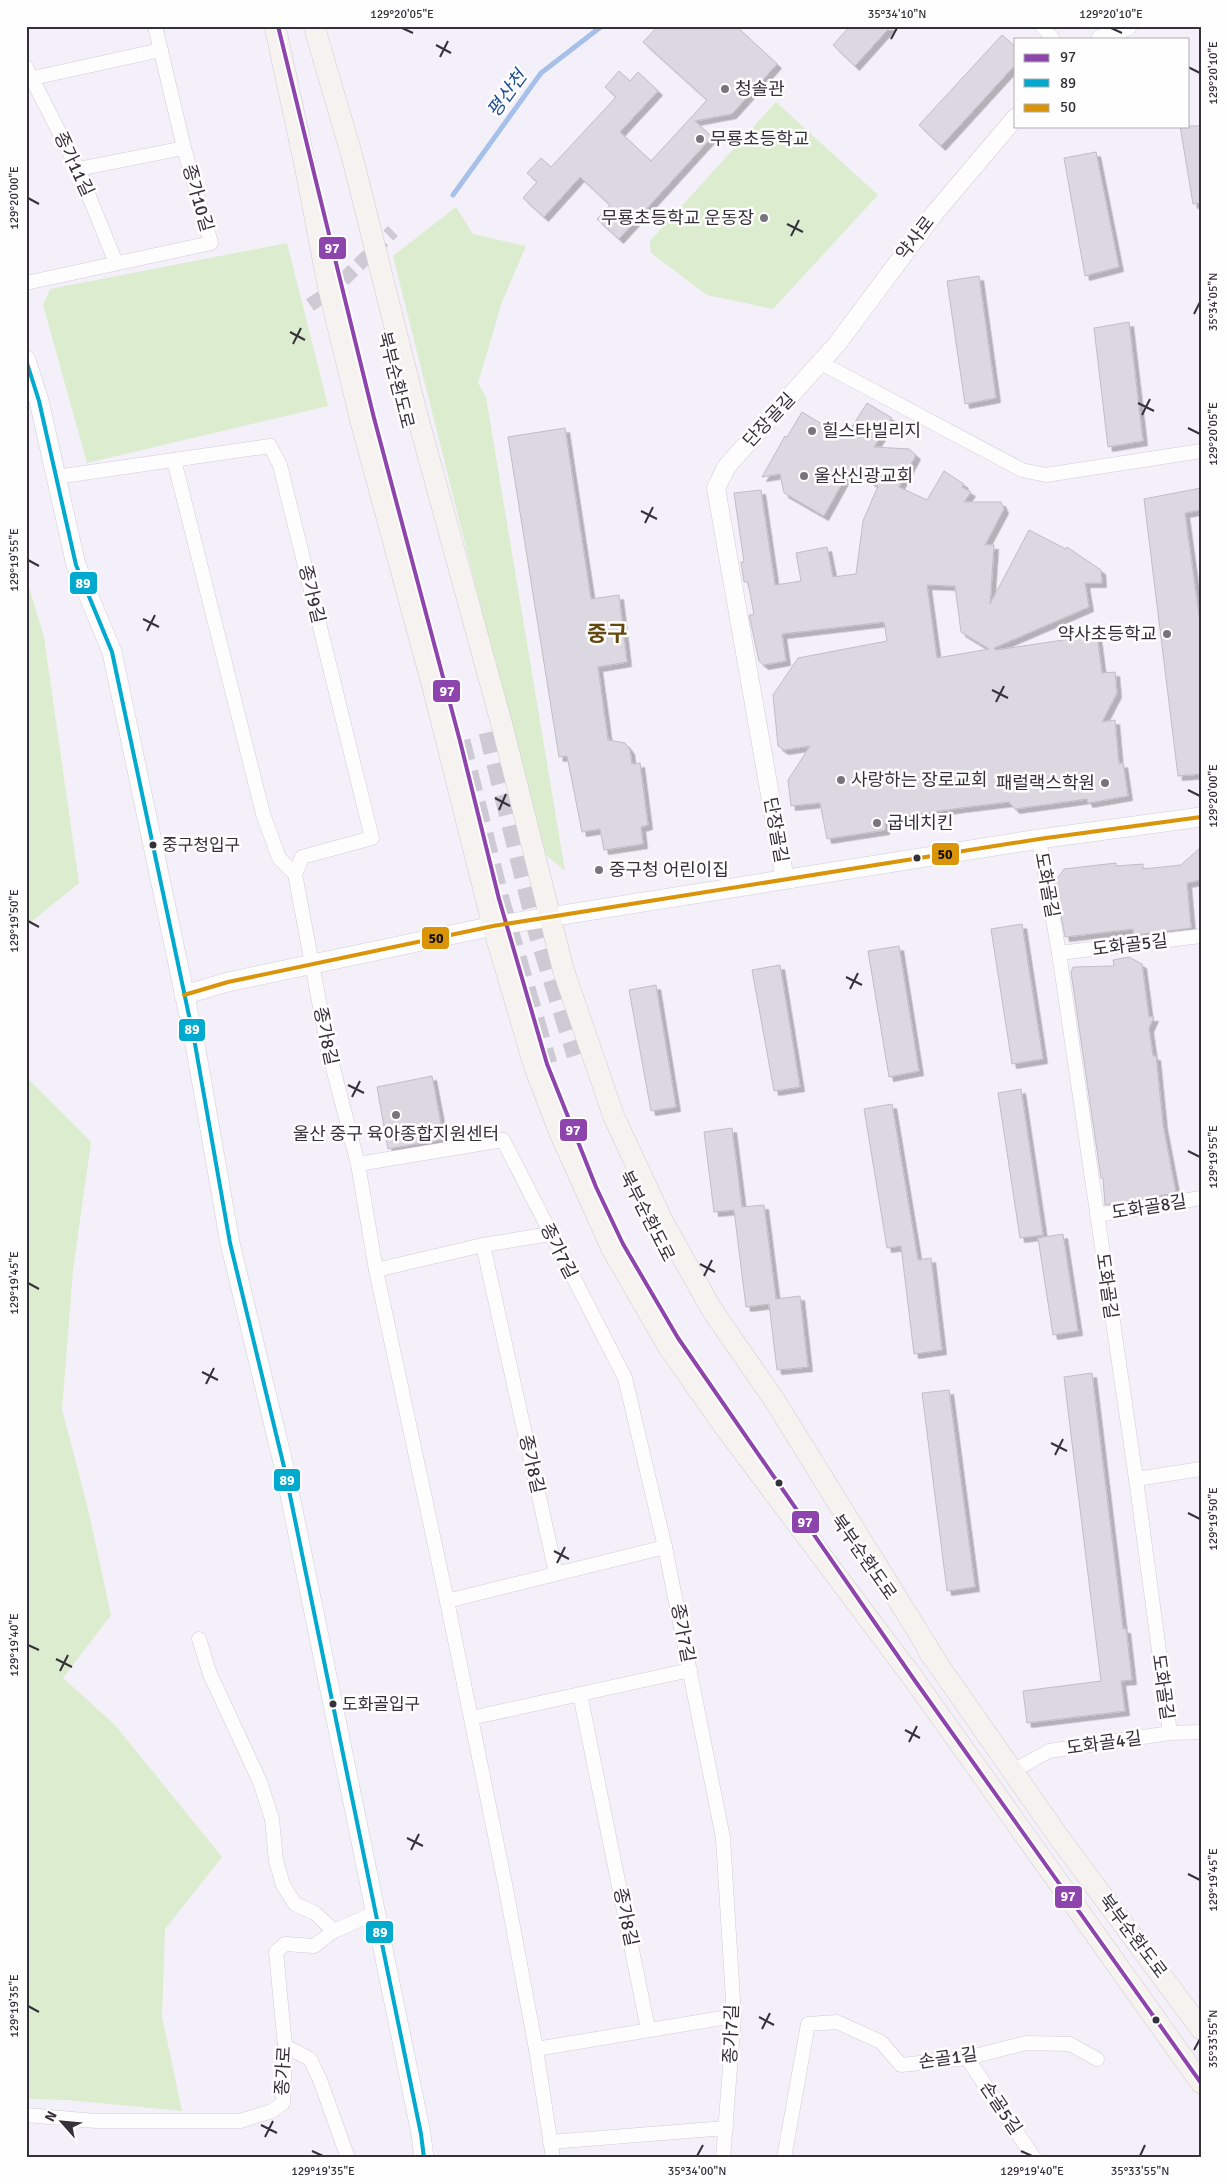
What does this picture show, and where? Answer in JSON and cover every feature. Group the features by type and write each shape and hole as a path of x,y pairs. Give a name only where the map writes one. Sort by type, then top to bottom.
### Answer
{"main road":[{"name":"북부순환도로","path":"277,26 374,418 460,741"},
{"path":"277,26 328,285 361,422 434,691 493,926 535,1068 560,1133 612,1249 643,1306 724,1426 913,1678"},
{"name":"북부순환도로","path":"309,26 403,413 489,732"},
{"path":"314,26 352,156 416,411 503,729 549,918 566,978 614,1117 662,1220 712,1310 775,1401 936,1661"},
{"path":"26,360 39,401 76,565 112,652 184,995 230,1243 285,1471 377,1912 416,2107 424,2158"},
{"path":"184,995 228,982 493,926 1039,839 1201,817"},
{"name":"북부순환도로","path":"577,1055 602,1123 624,1170 702,1319 1013,1771 1201,2030"},
{"name":"북부순환도로","path":"547,1064 596,1187 623,1244 653,1300 727,1411 913,1678 1201,2083"}],"street":[{"name":"종가10길","path":"26,283 211,244 184,148 155,26"},
{"path":"1042,26 1052,38"},
{"path":"1102,38 1128,26"},
{"path":"29,73 161,50"},
{"name":"종가11길","path":"29,73 78,169 116,263"},
{"name":"약사로","path":"821,363 934,214 1014,118"},
{"path":"78,169 184,148"},
{"path":"821,363 1022,470 1046,475 1201,451"},
{"name":"단장골길","path":"785,880 716,488 727,466 821,363"},
{"name":"종가9길","path":"56,477 270,446 280,465 372,838 302,858 295,874"},
{"path":"174,460 263,814 279,858 295,874"},
{"name":"도화골길","path":"1039,839 1059,953 1136,1479 1170,1733"},
{"name":"종가8길","path":"295,874 328,1049 358,1164 376,1270 471,1718 536,2049 553,2158"},
{"name":"도화골5길","path":"1059,953 1201,936"},
{"name":"종가7길","path":"358,1164 503,1140 625,1378 665,1547 723,1838 734,2016 723,2158"},
{"name":"도화골8길","path":"1097,1215 1201,1198"},
{"path":"376,1270 483,1245 550,1234"},
{"name":"종가8길","path":"483,1245 556,1573"},
{"path":"1136,1479 1201,1469"},
{"path":"447,1601 665,1547"},
{"path":"199,1639 210,1674 260,1782 272,1818 276,1861 283,1885 295,1904 314,1913 334,1931"},
{"path":"471,1718 690,1670"},
{"name":"종가8길","path":"580,1694 648,2029"},
{"name":"도화골4길","path":"1013,1771 1048,1751 1170,1733 1201,1732"},
{"name":"종가로","path":"26,2115 96,2121 240,2121 272,2111 283,2103 285,2046 276,1952 285,1944 314,1946 334,1931 377,1912"},
{"path":"536,2049 734,2016"},
{"name":"손골1길","path":"784,2158 808,2024 837,2022 881,2042 901,2065 967,2058 1026,2043 1070,2044 1098,2059"},
{"path":"285,2046 310,2059 320,2080 348,2158"},
{"name":"손골5길","path":"967,2058 1034,2158"},
{"path":"550,2142 726,2128"}],"green space":[{"name":"무룡초등학교 운동장","path":"776,102 878,195 773,309 707,295 651,253 650,241"},
{"path":"456,207 473,234 526,246 502,302 478,383 486,397 565,871 546,855 495,663 393,256"},
{"path":"287,243 328,406 87,463 43,305 50,289"},
{"path":"26,577 44,637 79,883 26,926"},
{"path":"26,1077 91,1142 73,1270 62,1409 88,1509 111,1615 63,1678 115,1725 222,1857 165,1929 162,2016 182,2111 67,2100 26,2099"}],"building":[{"path":"658,26 736,26 777,64 732,114 695,121 712,137 619,239 597,219 610,205 580,177 544,217 523,198 537,182 527,173 541,158 551,167 616,97 605,87 619,71 630,81 638,72 658,91 620,132 651,161 707,100 643,42"},
{"path":"850,26 891,26 855,66 833,45"},
{"path":"1002,35 1014,45 1014,66 941,146 919,125"},
{"path":"1201,126 1201,203 1193,204 1180,128"},
{"path":"1096,152 1119,267 1085,276 1064,158"},
{"path":"979,276 996,398 965,404 947,281"},
{"path":"1129,322 1143,441 1108,447 1094,328"},
{"path":"867,403 892,418 874,447 909,449 916,455 899,487 927,500 944,471 964,484 962,487 971,492 964,502 1001,502 1004,509 985,545 994,545 990,604 1029,530 1066,549 1067,547 1101,570 1102,583 1085,583 1089,607 994,648 996,650 1097,635 1102,673 1115,672 1117,693 1102,722 1115,720 1119,764 1123,763 1128,796 1088,803 1087,799 1015,809 1009,802 960,808 905,816 905,821 885,823 885,830 827,839 820,803 791,806 788,780 810,746 784,750 778,746 773,695 798,658 887,641 884,622 782,634 786,661 764,665 759,661 749,615 754,615 748,582 744,582 741,562 744,562 734,493 761,490 775,585 801,581 796,553 827,547 833,577 856,574 863,521 878,486 850,469 824,516 784,493 780,474 762,477 785,436 787,437 802,412 845,438","holes":["927,585 955,586 961,632 989,649 937,658"]},
{"path":"565,428 591,599 619,595 627,662 598,667 608,740 625,743 630,750 632,764 640,763 648,825 641,827 643,844 604,850 600,829 582,832 567,756 559,757 508,437"},
{"path":"1201,488 1201,510 1185,513 1201,630 1201,774 1178,776 1144,499"},
{"path":"1201,847 1201,880 1187,883 1191,928 1134,935 1133,929 1065,937 1055,882 1064,869 1116,863 1116,866 1143,864 1143,869 1181,865"},
{"path":"1022,924 1043,1059 1012,1064 991,929"},
{"path":"899,946 919,1071 889,1077 868,951"},
{"path":"1129,957 1142,964 1149,1017 1154,1017 1149,1028 1153,1056 1156,1056 1163,1125 1176,1193 1105,1205 1103,1178 1101,1178 1071,972 1073,967 1114,966 1113,960"},
{"path":"780,965 800,1087 774,1091 752,970"},
{"path":"656,985 676,1107 651,1111 629,990"},
{"name":"울산 중구 육아종합지원센터","path":"432,1076 444,1139 388,1149 377,1087"},
{"path":"1021,1089 1043,1235 1020,1238 998,1093"},
{"path":"892,1104 918,1260 931,1258 942,1350 914,1354 901,1246 887,1248 864,1109"},
{"path":"732,1128 742,1207 764,1205 776,1299 800,1296 808,1367 777,1370 769,1304 746,1307 734,1210 714,1212 704,1132"},
{"path":"1063,1234 1078,1331 1053,1335 1038,1238"},
{"path":"1092,1373 1123,1629 1126,1629 1132,1680 1121,1681 1125,1711 1027,1723 1023,1691 1101,1681 1064,1377"},
{"path":"949,1390 975,1587 947,1591 922,1393"}],"waterway":[{"name":"평산천","path":"453,195 541,73 602,26"}],"tunnel":[{"path":"310,305 334,289 393,231"},
{"path":"489,732 539,934 577,1055"},
{"path":"460,741 499,899 547,1064"}],"transit line":[{"name":"97","path":"278,26 374,418 460,741 499,899 547,1064 596,1187 623,1244 678,1338 913,1678 1201,2083"},
{"name":"89","path":"26,360 39,401 76,565 112,652 195,1044 230,1243 285,1471 421,2134 424,2158"},
{"name":"50","path":"184,995 228,982 493,926 1039,839 1201,817"}],"place":[{"name":"청솔관","path":"725,89"},
{"name":"무룡초등학교","path":"700,139"},
{"name":"무룡초등학교 운동장","path":"764,218"},
{"name":"힐스타빌리지","path":"812,431"},
{"name":"울산신광교회","path":"804,476"},
{"name":"약사초등학교","path":"1167,634"},
{"name":"사랑하는 장로교회","path":"841,780"},
{"name":"패럴랙스학원","path":"1105,783"},
{"name":"굽네치킨","path":"877,823"},
{"name":"중구청입구","path":"153,845"},
{"name":"중구청 어린이집","path":"599,870"},
{"name":"울산 중구 육아종합지원센터","path":"396,1115"},
{"name":"도화골입구","path":"333,1704"}],"district":[{"name":"중구","path":"607,633"}]}
